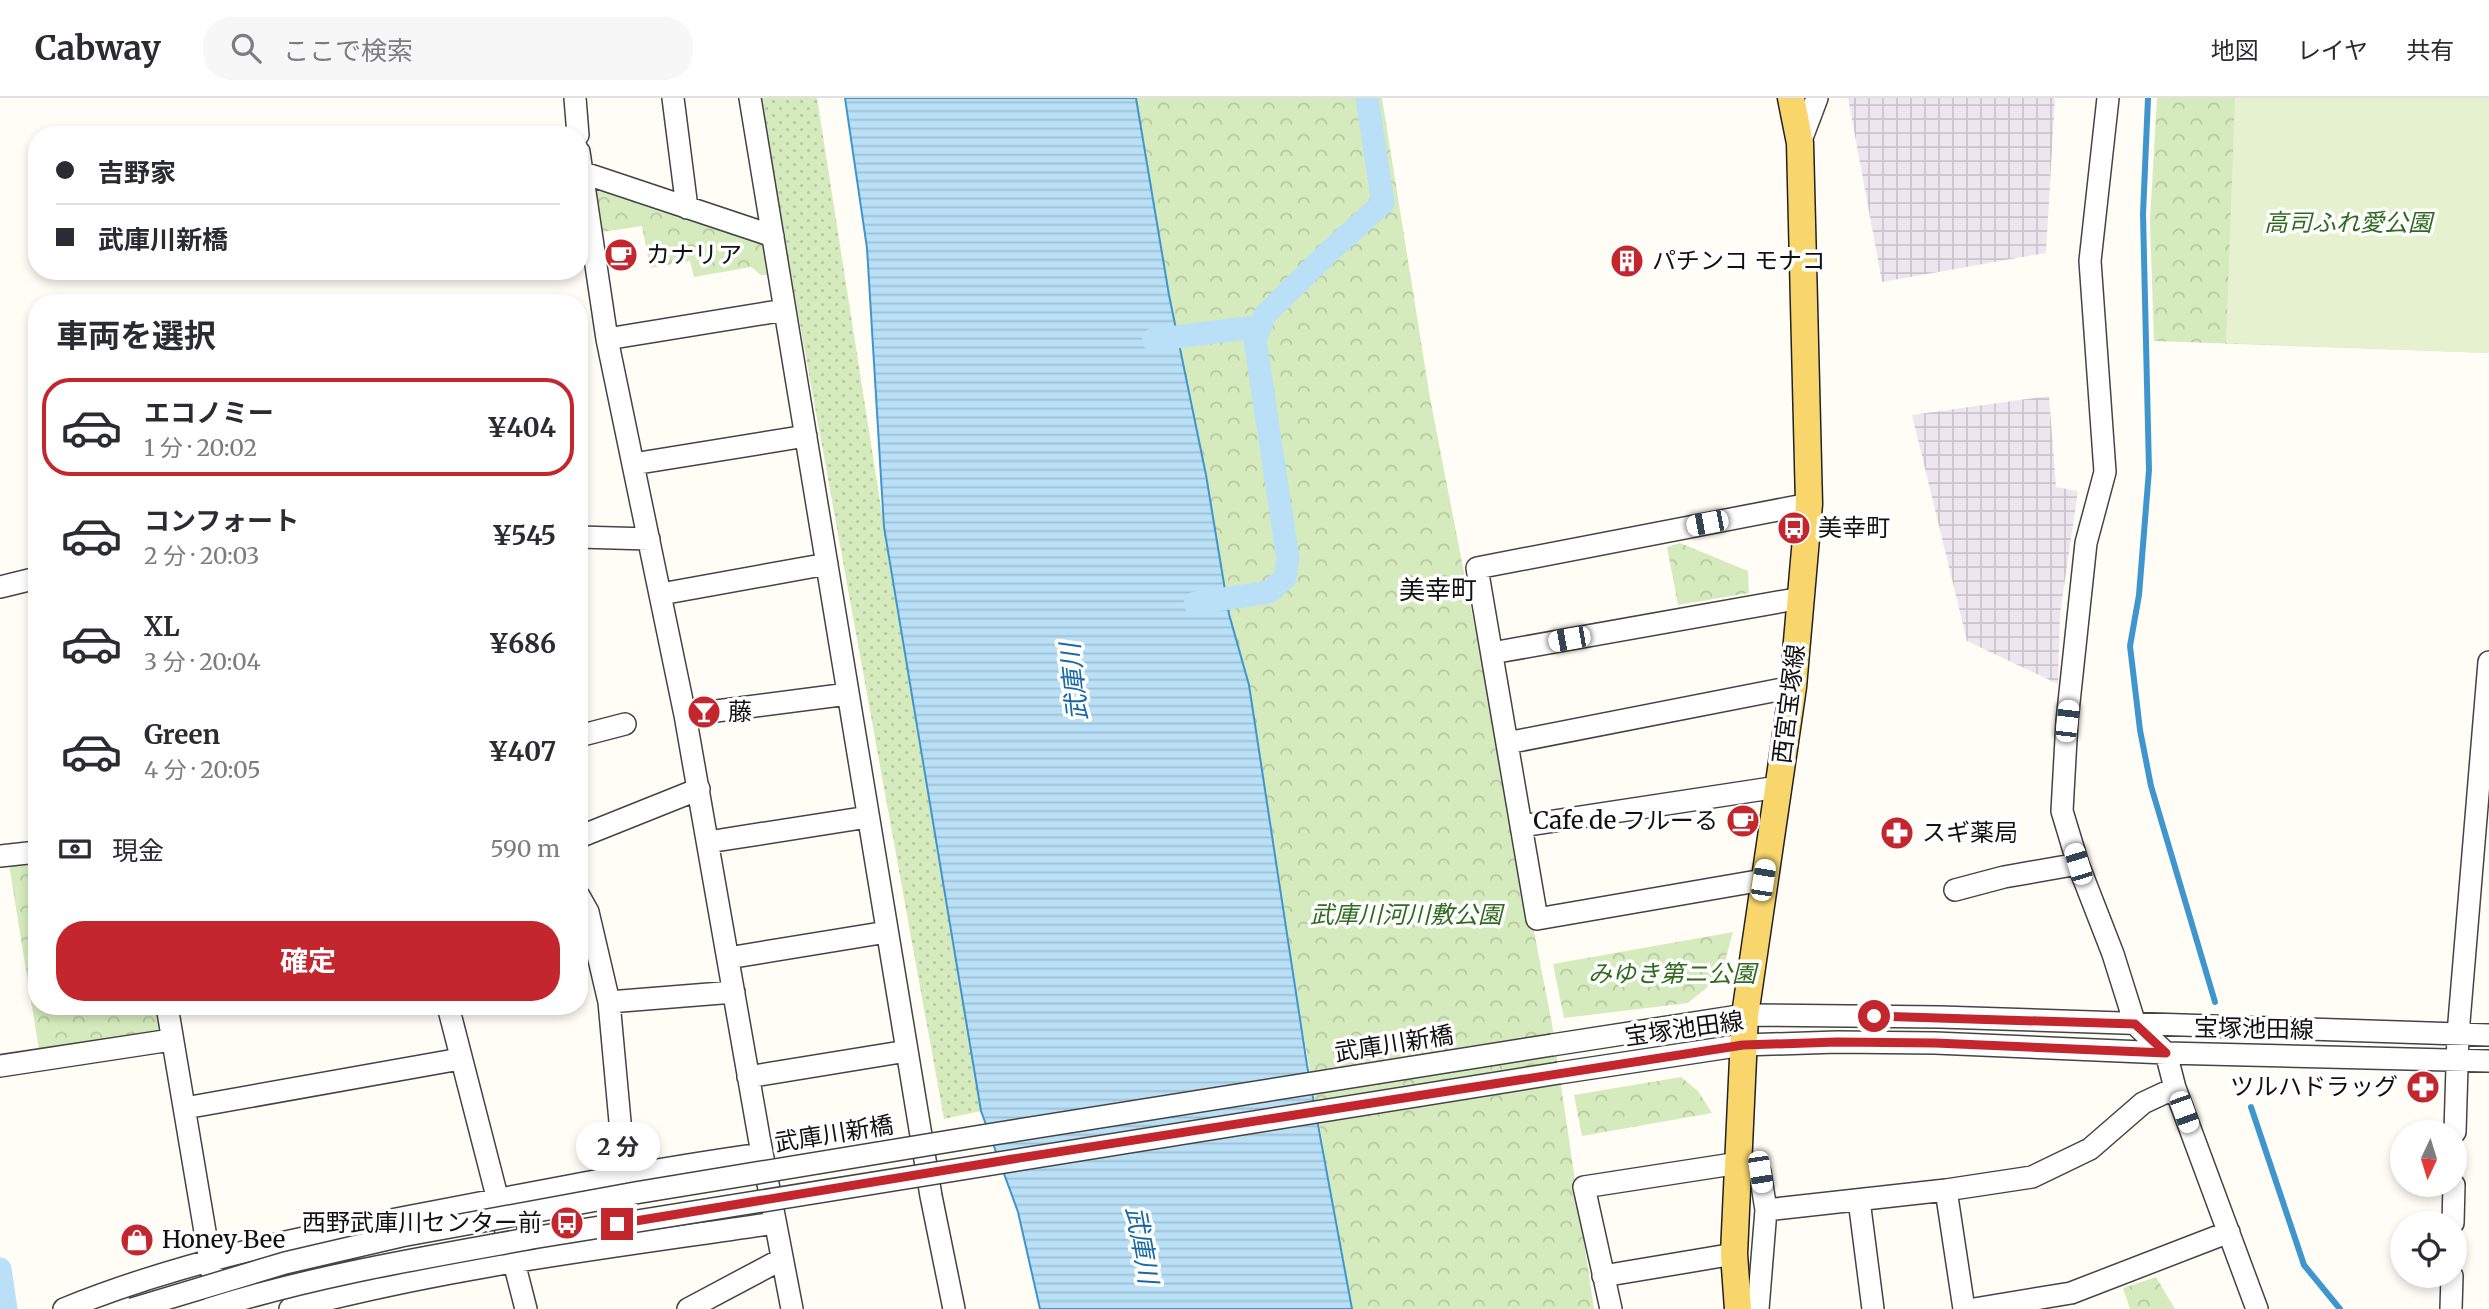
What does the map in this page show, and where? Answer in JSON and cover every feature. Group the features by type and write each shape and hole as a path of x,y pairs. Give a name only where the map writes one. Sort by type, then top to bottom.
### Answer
{"main road":[{"name":"西宮宝塚線","path":"1747,1307 1734,1254 1745,1015 1793,688 1809,504 1800,143 1791,98"}],"street":[{"path":"575,98 577,126"},
{"path":"673,98 691,167 687,208"},
{"path":"750,98 931,1196 954,1309"},
{"path":"1800,143 1816,98"},
{"path":"2108,98 2090,261 2105,472 2086,543 2067,721 2062,811 2135,1024 2166,1053 2175,1088 2257,1309"},
{"path":"588,165 687,208 773,236"},
{"path":"588,214 607,339 685,715 748,1077 792,1309"},
{"path":"607,339 785,310"},
{"path":"633,464 806,436"},
{"path":"1763,880 1537,919 1477,568 1809,504"},
{"path":"588,537 649,539"},
{"path":"661,594 827,564"},
{"path":"0,587 28,580"},
{"path":"1492,653 1801,598"},
{"path":"2455,1120 2456,1059 2489,662"},
{"path":"1507,743 1793,688"},
{"path":"685,715 848,695"},
{"path":"588,734 625,724"},
{"path":"1522,826 1778,787"},
{"path":"588,833 699,789"},
{"path":"708,842 868,817"},
{"path":"0,856 28,853"},
{"path":"1955,890 2004,877 2078,864"},
{"path":"588,912 610,1002 625,1176"},
{"path":"728,958 887,932"},
{"path":"610,1002 734,992"},
{"path":"168,1015 186,1108 209,1260 220,1309"},
{"path":"450,1015 526,1309"},
{"name":"武庫川新橋","path":"132,1309 285,1263 414,1234 635,1193 1745,1015 1940,1017 2489,1035"},
{"path":"0,1066 171,1040"},
{"name":"宝塚池田線","path":"209,1309 351,1273 538,1237 1743,1045 1935,1043 2166,1053 2489,1060"},
{"path":"748,1077 907,1051"},
{"path":"186,1108 460,1059"},
{"path":"1766,1210 1946,1190 2032,1177 2090,1149 2143,1103 2175,1088"},
{"path":"64,1309 209,1260 324,1233 625,1176 762,1154"},
{"path":"1611,1309 1584,1187 1739,1163 1760,1172 1766,1210 1747,1307"},
{"path":"1946,1190 1965,1309"},
{"path":"1859,1200 1873,1309"},
{"path":"290,1309 355,1291 513,1261 775,1223"},
{"path":"1974,1309 2073,1301 2229,1232"},
{"path":"1604,1276 1734,1254"},
{"path":"688,1309 782,1259"},
{"path":"2451,1309 2452,1288"}],"shaded area":[{"path":"1848,98 2055,98 2046,253 1882,282"},
{"path":"2049,396 2056,487 2078,491 2060,614 2058,684 1967,641 1912,415"}],"green space":[{"path":"759,98 817,98 884,527 981,1111 944,1119"},
{"name":"武庫川河川敷公園","path":"1136,98 1382,98 1430,398 1552,1024 1594,1309 1352,1309 1206,475 1169,295"},
{"name":"高司ふれ愛公園","path":"2157,98 2489,98 2489,353 2154,341 2150,220"},
{"name":"高司ふれ愛公園","path":"2235,98 2489,98 2489,353 2226,343"},
{"path":"594,183 769,246 774,275 761,275 751,267 694,277 690,261 650,268 642,226 596,233"},
{"path":"1680,543 1748,571 1749,593 1678,605 1667,547"},
{"path":"28,862 28,982 9,865"},
{"name":"みゆき第ニ公園","path":"1733,932 1721,976 1688,1003 1564,1018 1553,964"},
{"path":"33,1015 158,1015 160,1029 156,1036 40,1056"},
{"path":"1681,1077 1698,1091 1712,1113 1582,1136 1574,1095"},
{"path":"2156,1277 2175,1309 2130,1309 2123,1288"}],"water":[{"name":"武庫川","path":"845,98 1136,98 1169,295 1206,475 1229,614 1249,685 1307,1065 1352,1309 1040,1309 1018,1212 981,1111 884,527 867,248"}],"waterway":[{"path":"1195,603 1269,592 1285,578 1288,559 1255,340 1265,315 1383,203 1367,98"},
{"path":"2148,98 2143,214 2149,470 2139,595 2130,646 2140,730 2151,786 2215,1002"},
{"path":"1153,340 1261,326"},
{"path":"2251,1107 2304,1265 2340,1309"},
{"path":"0,1269 6,1309"}],"place":[{"name":"カナリア","path":"621,255"},
{"name":"パチンコ モナコ","path":"1627,261"},
{"name":"美幸町","path":"1794,528"},
{"name":"藤","path":"704,712"},
{"name":"Cafe de フルーる","path":"1743,821"},
{"name":"スギ薬局","path":"1897,833"},
{"name":"ツルハドラッグ","path":"2423,1087"},
{"name":"西野武庫川センター前","path":"567,1223"},
{"name":"Honey Bee","path":"137,1240"}],"district":[{"name":"美幸町","path":"1438,590"}],"route":[{"path":"617,1224 1743,1045 1935,1043 2166,1053 2135,1024 1874,1016"}]}
